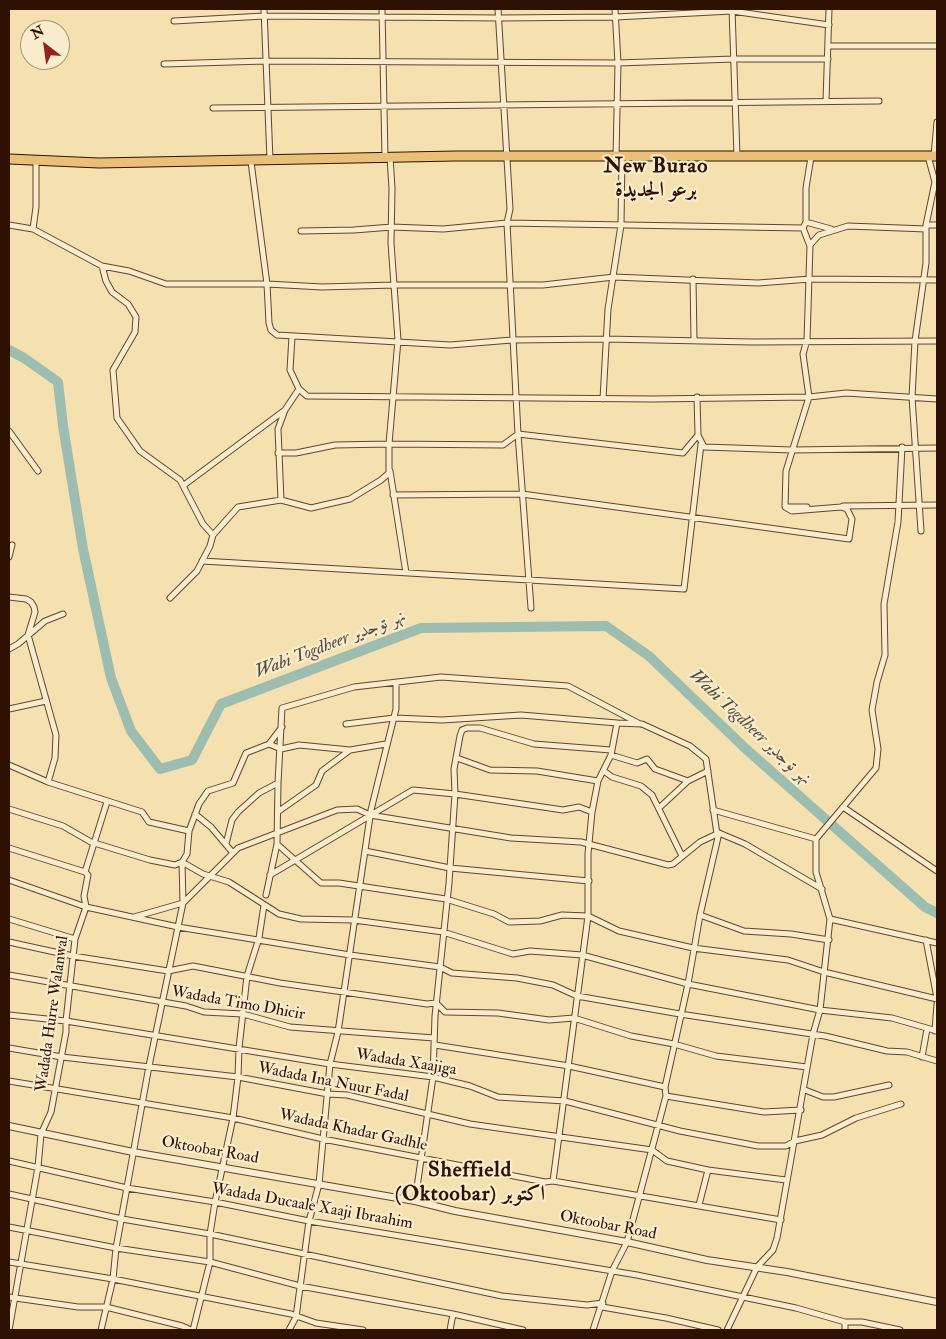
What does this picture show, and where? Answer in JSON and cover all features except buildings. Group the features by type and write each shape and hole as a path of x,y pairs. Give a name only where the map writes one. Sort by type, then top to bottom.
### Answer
{"highway":[{"path":"9,159 36,162 251,162 388,157 933,156"}],"street":[{"path":"264,9 270,160"},
{"path":"382,9 384,107 398,340 389,444 390,471 406,573"},
{"path":"498,9 510,209 507,224 512,340 531,608"},
{"path":"603,399 608,309 621,225 615,9"},
{"path":"826,102 829,9"},
{"path":"174,20 264,16 382,18 616,17 732,10 829,25"},
{"path":"732,10 737,156"},
{"path":"828,46 937,46"},
{"path":"164,64 265,61 618,63 734,59 828,59"},
{"path":"213,108 878,101"},
{"path":"921,531 912,397 915,341 926,263 926,227 935,182 933,156 937,122"},
{"path":"785,507 786,471 808,397 803,354 807,340 810,246 803,228 806,222 808,205 806,188 812,157"},
{"path":"33,229 36,206 36,162"},
{"path":"251,162 267,284 269,323 271,330 277,335 398,340 450,345 512,340 606,339 937,341"},
{"path":"806,222 831,230"},
{"path":"301,231 392,227 444,229 507,224 803,228"},
{"path":"9,225 33,229 102,266 129,271 176,285 267,284 322,287 440,287 510,284 543,285 614,277 758,283 810,279 937,280"},
{"path":"810,246 819,235 831,230 855,226 926,227 937,225"},
{"path":"102,266 106,281 112,292 128,304 136,317 135,332 113,370 117,418 140,451 177,476 184,485 206,528 213,534"},
{"path":"693,279 694,341"},
{"path":"292,336 290,370 299,389 307,396 603,399 808,397 846,393 937,399"},
{"path":"281,500 278,429 285,410 299,389"},
{"path":"202,561 684,589 701,444 698,435 697,397"},
{"path":"184,485 285,410"},
{"path":"9,431 38,471"},
{"path":"278,453 296,453 334,445 503,445 518,434 682,453 698,435"},
{"path":"701,444 704,447 792,450 915,446 937,448"},
{"path":"728,1330 757,1267 773,1250 781,1220 786,1180 805,1090 813,1034 820,1010 830,919 816,872 816,839 876,768 878,749 872,710 877,682 885,655 884,604 896,543 902,447"},
{"path":"170,598 197,571 210,546 213,534 238,507 281,500 311,508 350,499 382,480 390,471"},
{"path":"394,495 522,494 849,539 852,519 847,509 841,507 792,511 785,507"},
{"path":"785,507 937,505"},
{"path":"9,556 12,545"},
{"path":"9,597 31,602 35,612 28,634 56,735 55,758 48,782"},
{"path":"9,649 18,644 45,621 63,614"},
{"path":"266,895 278,844 278,783 282,708 354,687 441,677 568,686 690,746 706,759 718,834 665,1087 666,1096 627,1242 612,1271 594,1330"},
{"path":"289,1330 296,1317 309,1221 320,1184 330,1064 338,1032 370,815 386,744 394,718 396,682"},
{"path":"9,709 46,701"},
{"path":"346,724 394,718 442,720 521,715 642,724"},
{"path":"553,1181 588,916 590,881 589,844 592,812 598,781 611,752 616,723"},
{"path":"102,1330 113,1279 116,1248 149,1066 183,903 182,862 187,854 190,831 195,814 208,791 233,783 246,753 269,744 282,728"},
{"path":"415,1201 433,1077 436,1003 450,868 455,794 453,776 462,730 469,728 497,731 534,744 611,752 637,763 647,760 655,769 688,781"},
{"path":"269,744 281,749 299,745 350,750 386,744"},
{"path":"279,811 316,785 322,771 350,750"},
{"path":"457,758 490,770 537,771 598,781"},
{"path":"9,765 48,782 142,812 149,822 190,831"},
{"path":"604,770 612,777 641,786 652,795 682,856"},
{"path":"659,808 688,781 708,771"},
{"path":"226,844 232,820 238,812 259,794 278,783"},
{"path":"270,876 413,790 455,794 563,810 579,806 592,812"},
{"name":"Wadada Hurre Walanwal","path":"9,1330 38,1167 41,1134 51,1112 62,1057 75,939 86,907 84,900 88,875 85,872 107,802"},
{"path":"843,807 937,872"},
{"path":"9,809 63,826 94,843 157,862 175,865 182,862 210,876 229,882 278,914 301,919 354,920 443,932 513,954 530,951 582,955 688,984 820,1010 892,1018 936,1031 937,1004"},
{"path":"132,918 183,903 238,848 337,810 357,809 370,815 511,838 581,842 668,866 700,842 718,834 745,844 822,889"},
{"path":"713,810 816,839"},
{"path":"195,814 233,853"},
{"path":"278,844 297,859 307,872 321,883 446,898 494,914 509,922 540,921 562,915 588,916 619,931 693,948 788,960 824,972 937,998 926,940"},
{"path":"9,848 85,872"},
{"path":"365,851 450,868 590,881"},
{"path":"9,880 86,907 178,927 259,938 350,955 440,967 452,972 517,978 553,985 577,996 813,1034 887,1051 907,1052 937,1061"},
{"path":"9,1297 78,1307 106,1307 192,1330 210,1262 210,1234 215,1202 233,1118 247,976 259,938 264,906"},
{"path":"700,915 744,932 791,934 829,940"},
{"path":"9,919 75,939"},
{"path":"830,919 937,943"},
{"path":"9,942 73,956 168,971 193,966 280,983 427,1004 436,1003"},
{"name":"Wadada Timo Dhicir","path":"9,975 186,1006 204,1012 243,1014 290,1027 434,1038"},
{"path":"436,1003 445,1012 498,1013 549,1020 574,1018 631,1036 674,1044 716,1056 807,1067"},
{"name":"Wadada Xaajiga","path":"9,1015 66,1021 330,1064 433,1077 470,1086 498,1097 565,1101 680,1131 758,1146 779,1147 822,1135 856,1118 902,1104"},
{"path":"922,1057 927,1029"},
{"path":"435,1046 569,1066 665,1087"},
{"name":"Wadada Ina Nuur Fadal","path":"9,1048 62,1057 238,1077 328,1094 347,1095 470,1124 652,1150"},
{"name":"Wadada Khadar Gadhle","path":"9,1081 233,1118 323,1139 546,1182 553,1181 640,1195 781,1220"},
{"path":"805,1090 823,1098 889,1085"},
{"path":"666,1096 764,1112 801,1110"},
{"name":"Oktoobar Road","path":"9,1126 133,1152 415,1201 455,1211 937,1302"},
{"path":"652,1150 667,1161 708,1170 786,1180"},
{"name":"Wadada Ducaale Xaaji Ibraahim","path":"9,1161 127,1188 215,1202 309,1221 612,1271 743,1297 845,1322 862,1322 900,1330"},
{"path":"699,1205 708,1170"},
{"path":"9,1194 122,1219 210,1234 502,1296 602,1305 718,1330"},
{"path":"9,1227 116,1248 210,1262 300,1286 453,1314 523,1330"},
{"path":"9,1262 113,1279 363,1330"},
{"path":"450,1330 453,1314"},
{"path":"845,1322 845,1330"}],"waterway":[{"name":"Wabi Togdheer نهر توجدير","path":"9,350 24,358 58,382 63,426 83,549 111,678 131,731 160,769 192,760 221,704 421,628 606,626 649,656 746,749 925,907 937,913"}],"district":[{"name":"New Burao برعو الجديدة","path":"656,179"},
{"name":"Sheffield (Oktoobar) اكتوبر","path":"470,1183"}]}
